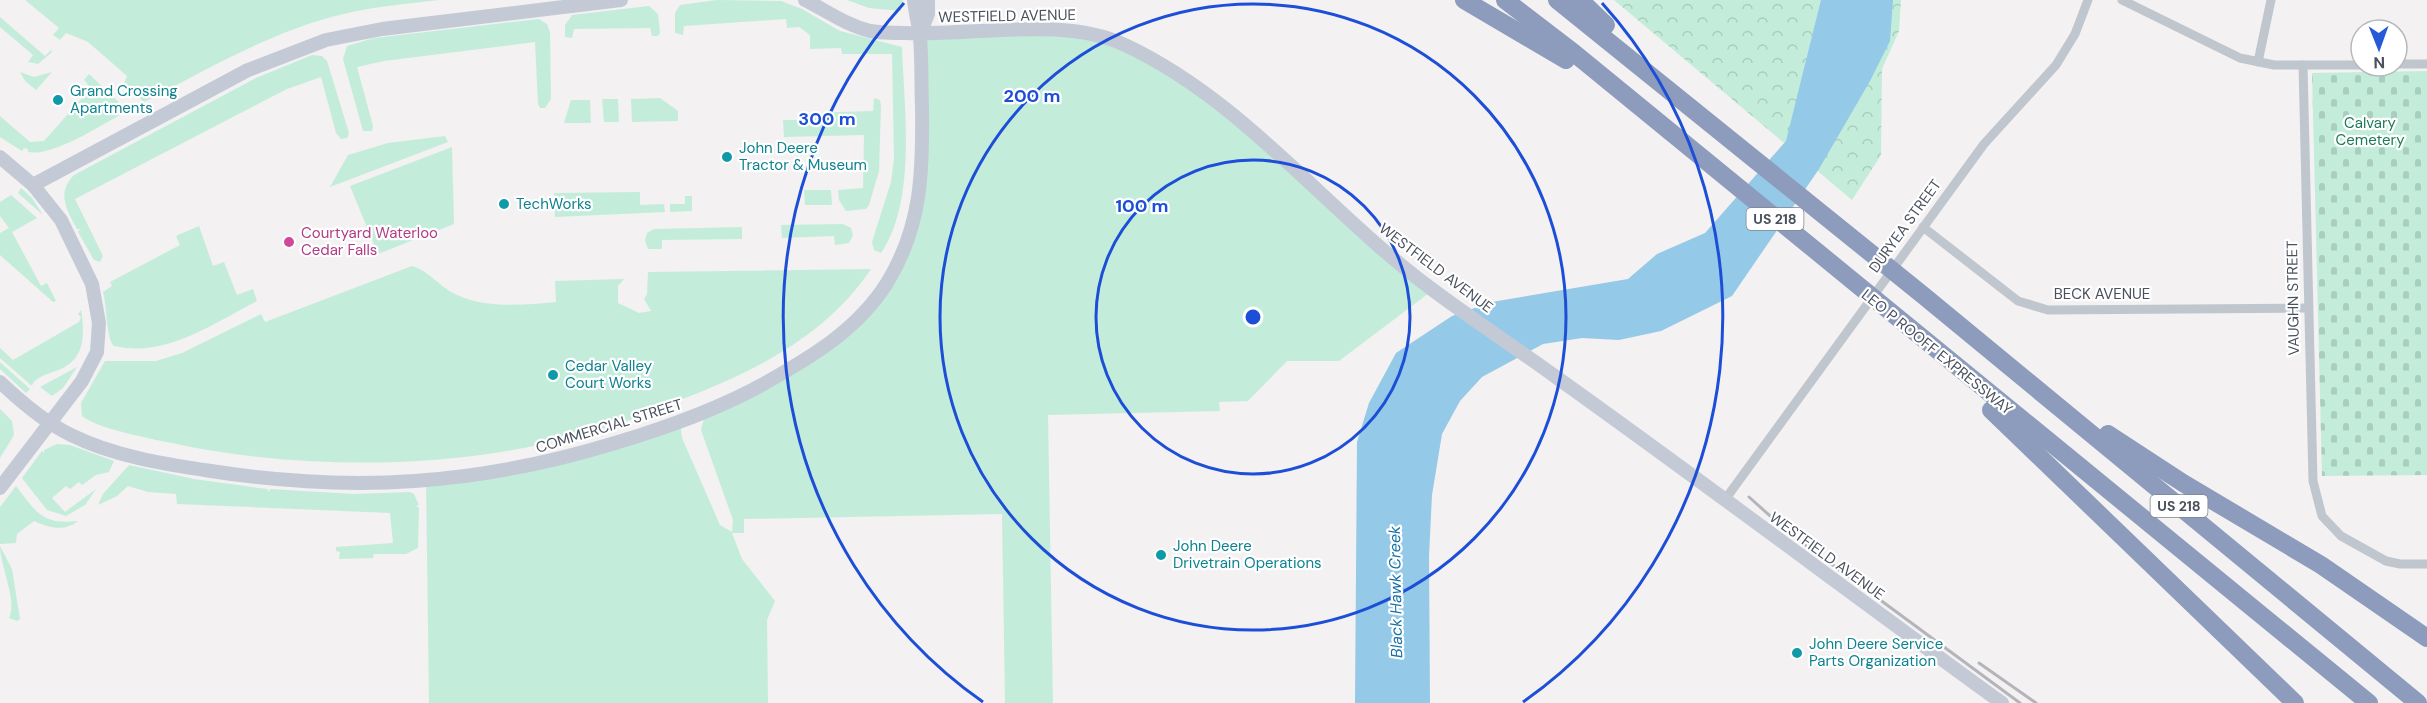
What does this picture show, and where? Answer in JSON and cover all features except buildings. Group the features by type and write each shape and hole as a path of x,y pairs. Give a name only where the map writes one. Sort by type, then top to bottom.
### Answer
{"highway":[{"path":"1464,0 1571,57"},
{"path":"1505,0 1571,57"},
{"path":"1557,0 1595,21"},
{"path":"1580,0 1595,21"},
{"name":"US 218","path":"1595,21 1689,105 2418,703"},
{"name":"LEO P ROOFF EXPRESSWAY","path":"1571,57 1644,111 2369,703"},
{"path":"1940,310 2123,445 2321,565 2427,638"},
{"path":"1906,327 2295,703"}],"street":[{"path":"33,185 248,70 317,43 382,29 621,0"},
{"name":"WESTFIELD AVENUE","path":"805,0 855,26 874,32 920,34 1072,29 1125,44 1210,98 1267,145 1383,252 1432,290 1556,376 2002,703"},
{"path":"914,0 920,34"},
{"path":"920,34 928,14 928,0"},
{"name":"DURYEA STREET","path":"1724,501 1984,144 2056,65 2074,34 2088,0"},
{"path":"2122,0 2220,50 2258,62 2349,65"},
{"path":"2258,62 2271,0"},
{"name":"COMMERCIAL STREET","path":"0,382 50,424 73,436 154,461 253,477 356,484 436,480 522,469 587,452 705,414 763,385 826,347 871,305 887,283 901,257 919,200 923,173 920,34"},
{"path":"2409,64 2427,64"},
{"name":"VAUGHN STREET","path":"2303,65 2314,494 2322,516 2330,526 2372,555 2400,564 2427,564"},
{"path":"0,157 33,185 48,202 66,230 92,284 99,323 96,352 91,366 50,424 0,488"},
{"name":"BECK AVENUE","path":"1923,227 2012,297 2033,307 2048,310 2308,308"}],"green space":[{"path":"25,0 439,0 361,10 310,24 237,54 144,102 124,84 127,76 88,42 66,33 60,40 53,35 59,28"},
{"path":"717,0 781,1 802,9 840,31 902,47 906,125 904,181 900,207 881,253 874,250 872,242 891,182 894,158 892,54 842,54 841,48 810,49 810,35 799,27 787,28 786,19 684,26 683,35 675,33 675,13 680,5"},
{"path":"847,0 903,0 901,11 869,8"},
{"path":"1614,0 1901,0 1899,31 1882,69 1881,155 1852,200"},
{"path":"649,6 658,14 660,33 658,36 652,36 650,28 574,29 572,38 565,37 565,25 572,15"},
{"path":"0,17 45,56 51,50 52,52 38,64 28,62 33,55 0,27"},
{"path":"539,19 547,24 550,32 551,99 545,108 540,108 538,104 535,42 384,61 357,67 373,126 372,131 363,131 343,59 347,46 374,38"},
{"path":"920,34 1101,35 1210,98 1433,290 1339,361 1287,361 1248,401 1219,402 1220,411 1048,415 1053,703 1005,703 1002,514 744,519 744,533 732,533 742,559 775,601 767,620 768,703 429,703 426,481 475,476 680,422 682,438 720,525 732,532 733,520 701,430 705,414 801,363 887,283 919,200"},
{"path":"312,55 322,56 327,61 349,133 347,138 341,139 336,133 321,77 287,89 75,199 103,256 100,262 94,260 65,202 65,188 74,175 256,78"},
{"name":"Calvary Cemetery","path":"2409,71 2427,71 2427,475 2322,476 2312,73 2349,72 2349,78 2409,78"},
{"path":"20,72 34,77 52,72 36,90 25,81"},
{"path":"89,74 128,111 79,138 39,152 28,152 28,149 24,148 22,151 0,137 0,116 30,142 44,141 91,88 84,80"},
{"path":"660,98 678,111 678,121 632,122 631,99"},
{"path":"874,98 880,100 881,106 879,171 866,209 846,211 839,200 838,190 863,188 864,135 784,137 783,120 808,120 808,113 873,111"},
{"path":"602,99 618,99 619,122 604,122"},
{"path":"571,100 590,100 591,123 564,123"},
{"path":"445,136 448,142 330,187 348,155 388,143"},
{"path":"452,147 454,224 378,254 350,186"},
{"path":"21,188 32,198 43,215 18,193"},
{"path":"804,190 831,190 832,205 805,205"},
{"path":"640,192 640,205 664,204 665,212 555,217 554,193"},
{"path":"11,195 37,218 12,232 41,286 47,283 56,301 53,302 0,255 0,233 9,228 0,216 0,202"},
{"path":"685,196 692,196 692,211 670,212 670,204 685,204"},
{"path":"843,224 851,228 853,235 849,243 835,245 834,236 782,238 781,225"},
{"path":"199,226 213,266 224,262 237,295 253,289 257,301 206,329 170,343 152,347 114,346 109,336 103,292 112,286 110,282 180,245 176,236"},
{"path":"742,227 742,239 662,240 662,249 648,249 645,241 647,233 654,229"},
{"path":"412,266 424,271 455,294 479,302 504,305 556,302 555,281 624,279 618,286 618,303 639,313 651,311 644,299 647,294 648,272 871,269 831,315 783,351 756,366 729,380 638,417 584,434 529,447 472,456 414,461 356,463 298,460 241,455 186,446 102,426 82,416 81,403 105,361 156,361 182,353 261,314 265,322"},
{"path":"81,310 83,333 80,350 64,367 37,379 32,386 0,358 0,348 13,360 79,322 81,317 78,314"},
{"path":"0,362 30,389 26,393 0,369"},
{"path":"77,367 63,388 52,396 40,387"},
{"path":"0,409 12,421 14,435 0,458"},
{"path":"57,444 70,445 114,461 109,472 96,475 82,485 79,482 70,489 66,486 52,498 65,512 96,489 85,505 66,516 47,510 22,478 42,451 44,453 44,450"},
{"path":"129,465 194,479 267,489 269,492 270,489 354,494 410,492 414,494 419,505 416,506 419,508 418,548 406,554 374,554 373,558 339,559 340,552 336,551 336,547 393,543 390,513 177,504 176,494 148,492 128,486 117,496 98,505 103,494"},
{"path":"16,486 35,510 48,519 78,521 67,527 56,528 34,521 17,534 16,543 0,544 0,507"},
{"path":"0,546 12,569 20,619 17,621 9,618 10,593"}],"water":[{"name":"Black Hawk Creek","path":"1821,0 1893,0 1890,41 1870,81 1819,169 1732,296 1661,331 1619,340 1582,338 1543,344 1482,377 1460,401 1442,434 1432,495 1429,556 1430,703 1355,703 1357,442 1369,403 1396,353 1452,316 1492,302 1628,279 1657,254 1705,233 1786,141"}],"railway":[{"path":"1749,497 1788,532 2020,703"},
{"path":"1979,663 2036,703"}],"place":[{"name":"Grand Crossing Apartments","path":"58,100"},
{"name":"John Deere Tractor & Museum","path":"727,157"},
{"name":"TechWorks","path":"504,204"},
{"name":"Courtyard Waterloo Cedar Falls","path":"289,242"},
{"name":"Cedar Valley Court Works","path":"553,375"},
{"name":"John Deere Drivetrain Operations","path":"1161,555"},
{"name":"John Deere Service Parts Organization","path":"1797,653"}]}
